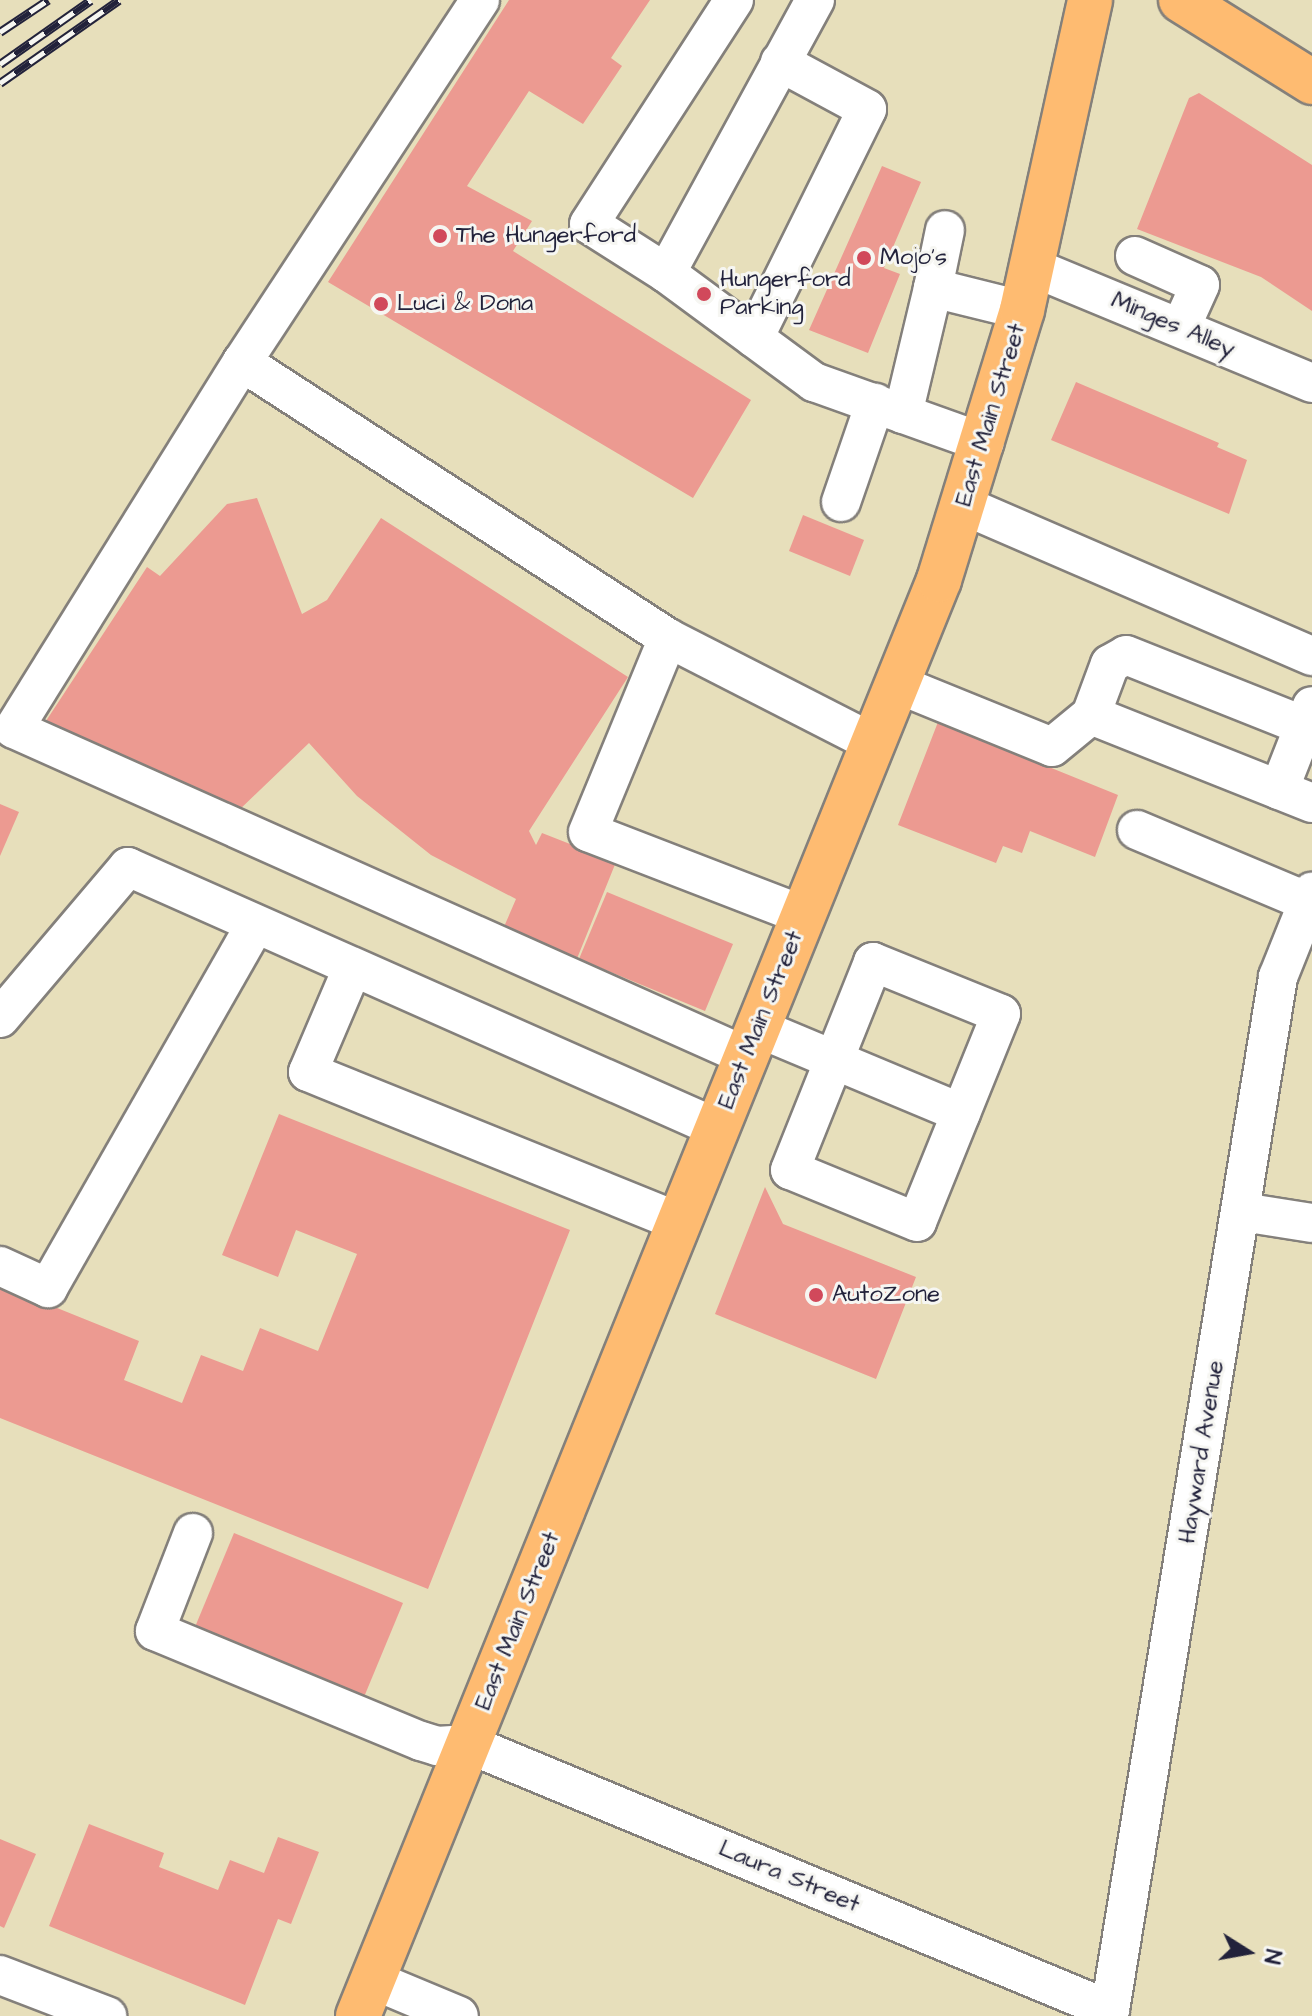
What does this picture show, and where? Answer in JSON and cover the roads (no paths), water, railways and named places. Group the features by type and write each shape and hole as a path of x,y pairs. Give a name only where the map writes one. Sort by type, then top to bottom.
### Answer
{"main road":[{"name":"East Main Street","path":"366,1998 897,684 965,506 1022,310 1090,0"},
{"path":"1181,0 1312,82"}],"street":[{"path":"480,0 242,362 14,729 752,1042 834,1059 961,1113"},
{"path":"734,0 589,224 666,273 814,382 984,443"},
{"path":"666,273 780,62 805,3"},
{"path":"754,338 867,109 780,62"},
{"path":"841,502 889,409 933,288 945,230"},
{"path":"1135,256 1200,285 1181,327"},
{"name":"Minges Alley","path":"1032,267 1312,383"},
{"path":"933,288 1022,310"},
{"path":"242,362 668,638 873,743"},
{"path":"965,506 1312,656"},
{"path":"668,638 588,832 803,915"},
{"path":"897,684 1052,747 1091,715 1110,664 1126,655 1308,716 1296,796 1091,715"},
{"path":"1137,830 1310,897"},
{"path":"0,1018 128,867 352,969 717,1128"},
{"name":"Hayward Avenue","path":"1109,2013 1278,977 1310,897"},
{"path":"0,1266 48,1288 255,925"},
{"path":"873,962 1001,1014 917,1222 790,1170 834,1059 873,962"},
{"path":"352,969 308,1072 679,1222"},
{"path":"1242,1212 1312,1223"},
{"path":"193,1533 155,1631 421,1741 437,1746 468,1744"},
{"name":"Laura Street","path":"468,1744 1109,2013"},
{"path":"0,1975 107,2016"},
{"path":"366,1998 459,2016"}],"railway":[{"path":"0,32 48,0"},
{"path":"0,64 91,0"},
{"path":"0,83 119,0"}],"place":[{"name":"The Hungerford","path":"440,236"},
{"name":"Mojo's","path":"864,258"},
{"name":"Hungerford Parking","path":"704,294"},
{"name":"Luci & Dona","path":"381,304"},
{"name":"AutoZone","path":"816,1295"}]}
